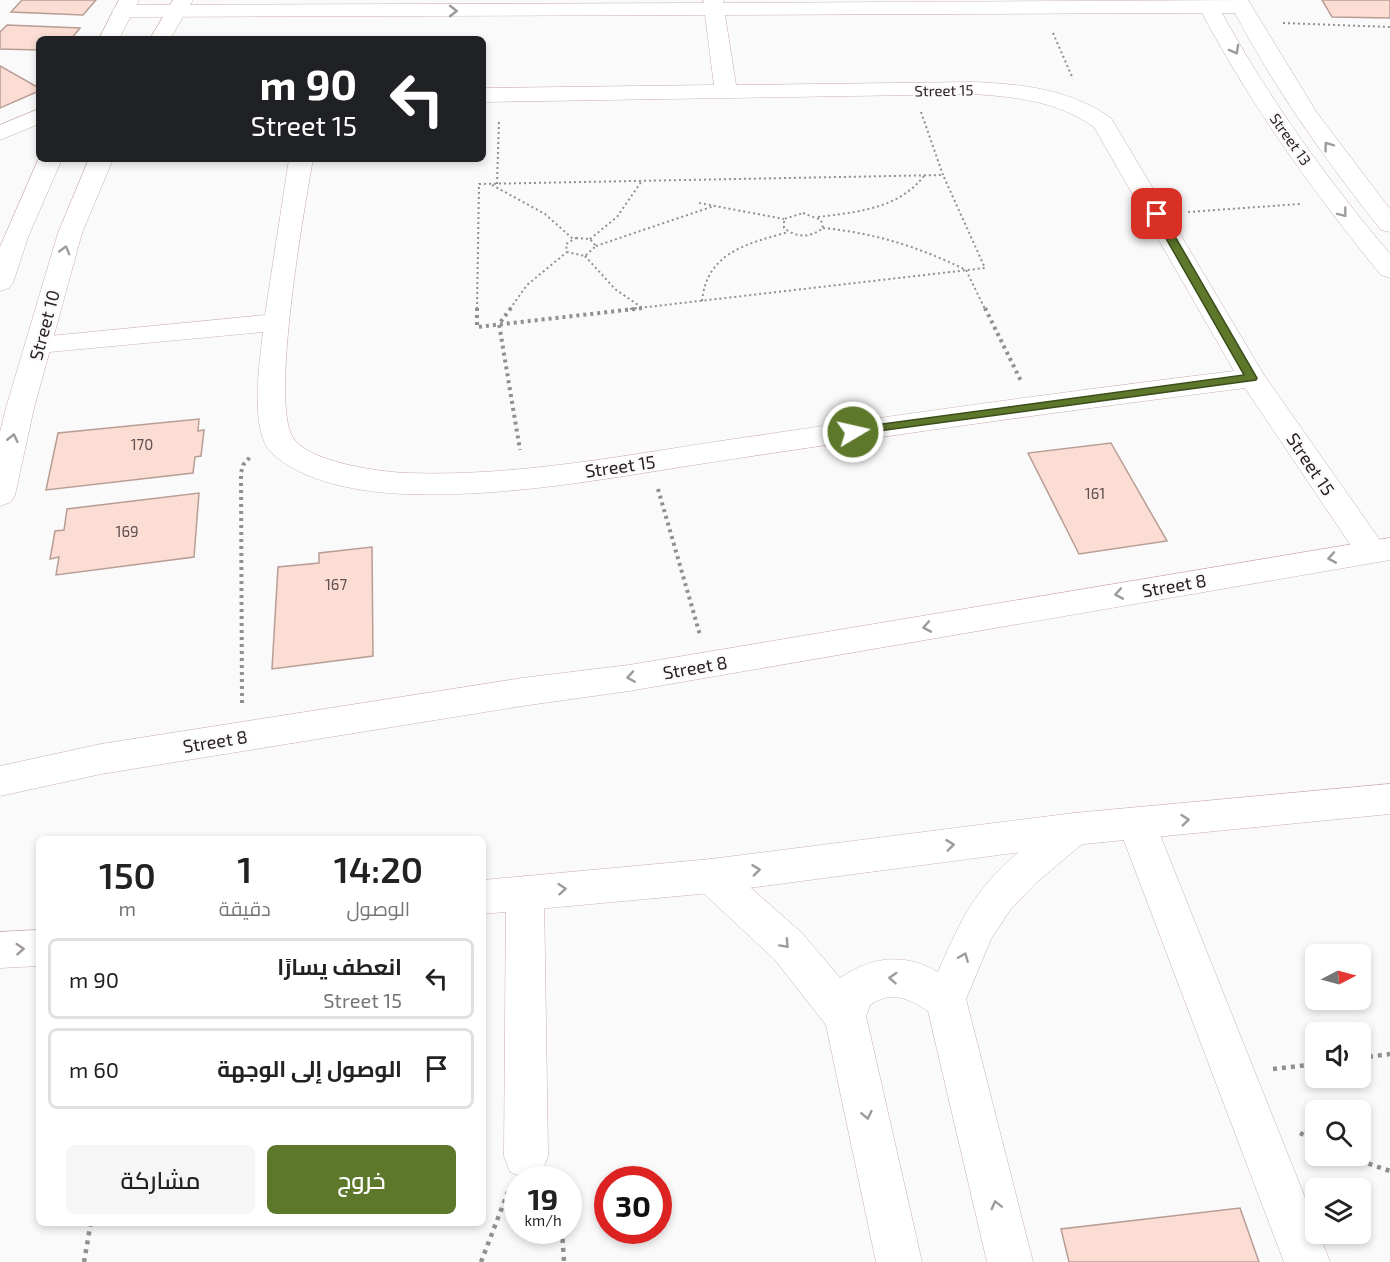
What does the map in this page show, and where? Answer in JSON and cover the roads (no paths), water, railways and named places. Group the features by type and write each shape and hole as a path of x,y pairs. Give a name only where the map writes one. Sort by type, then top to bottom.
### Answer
{"street":[{"path":"110,36 125,5 543,6 935,3 1041,8 1207,4 1243,9"},
{"name":"Street 13","path":"1207,4 1253,82 1334,201 1390,270"},
{"path":"162,36 179,5"},
{"path":"714,5 726,92"},
{"name":"Street 13","path":"1243,9 1310,122 1390,225"},
{"name":"Street 15","path":"491,94 1016,90 1052,96 1086,110 1103,123 1252,378 1380,550"},
{"path":"0,133 36,117"},
{"path":"0,283 16,237 49,162"},
{"name":"Street 10","path":"0,495 20,408 70,233 100,162"},
{"path":"39,345 278,322 301,162"},
{"name":"Street 15","path":"278,322 271,416 279,443 303,460 325,470 381,481 447,484 525,479 1033,405 1252,378"},
{"name":"Street 8","path":"0,781 101,759 709,664 1380,550"},
{"path":"486,897 711,876 1074,829 1137,825 1390,799"},
{"path":"1137,825 1307,1262"},
{"path":"1010,1262 946,999 976,929 996,898 1024,870 1074,829"},
{"path":"711,876 789,947 845,1016 900,1262"},
{"path":"517,1166 525,893"},
{"path":"0,950 36,948"},
{"path":"845,1016 854,992 870,981 890,976 918,982 946,999"}]}
